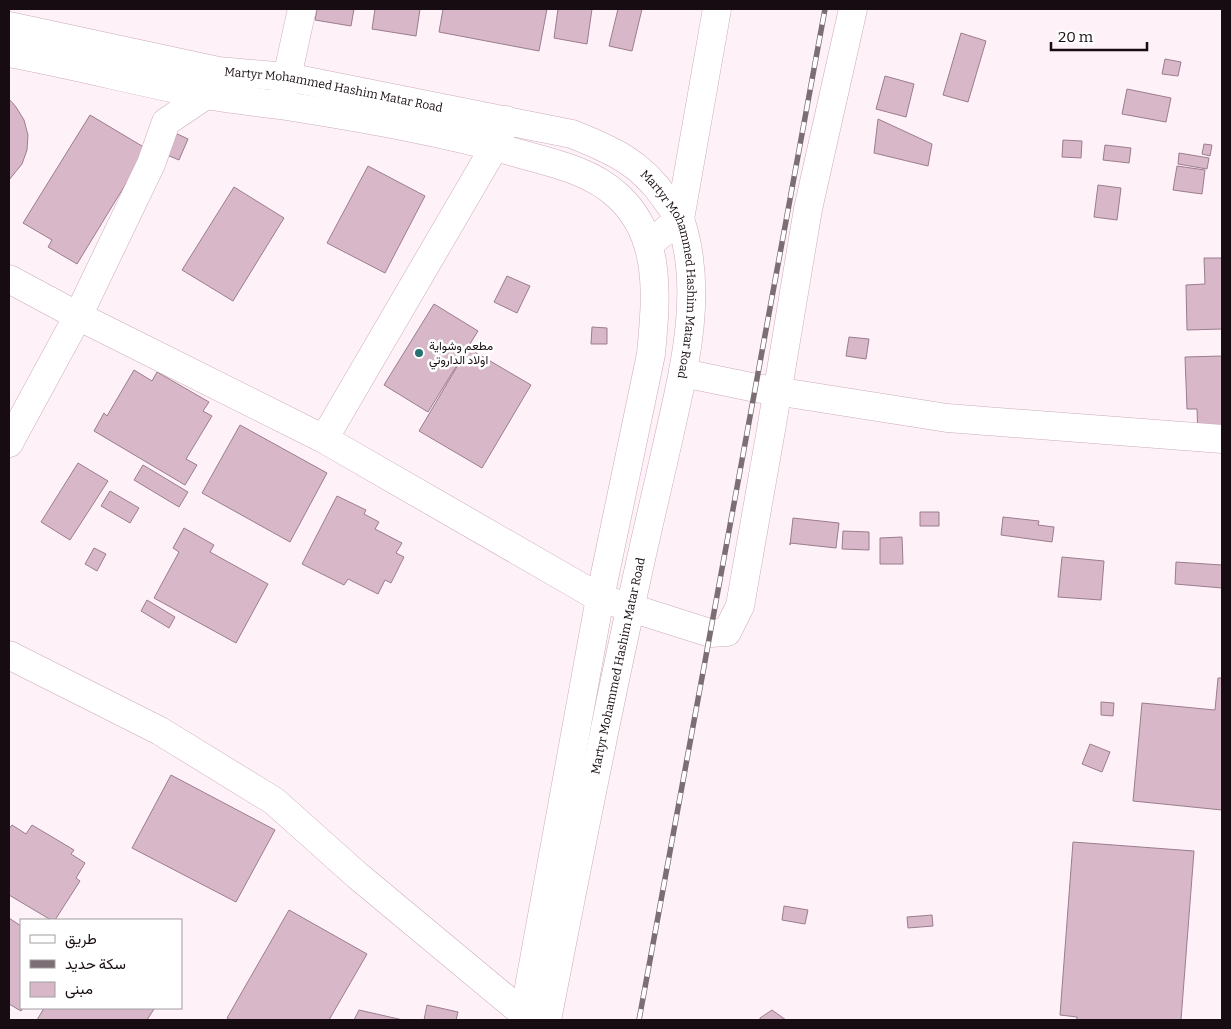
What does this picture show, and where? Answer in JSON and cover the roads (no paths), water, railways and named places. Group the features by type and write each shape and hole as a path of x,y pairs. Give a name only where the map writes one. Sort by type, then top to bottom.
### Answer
{"street":[{"path":"281,106 302,9"},
{"path":"649,244 680,219 717,9"},
{"path":"9,279 78,316 324,439 600,598 710,633 727,632 740,606 808,209 853,9"},
{"name":"Martyr Mohammed Hashim Matar Road","path":"9,26 218,70 288,77 572,134 609,149 634,164 653,181 680,219 689,253 691,291 689,331 683,373 630,608 589,804 532,1019"},
{"name":"Martyr Mohammed Hashim Matar Road","path":"9,53 206,95 398,126 495,146 564,166 596,179 619,196 639,221 649,244 654,276 654,316 651,354 600,598 532,1019"},
{"path":"9,443 78,316 151,164 166,122 206,95 218,70"},
{"path":"324,439 495,146 506,120"},
{"path":"683,373 778,391 947,418 1222,440"},
{"path":"9,655 160,731 274,801 358,876 532,1019"}],"railway":[{"path":"639,1020 825,9"}],"place":[{"name":"مطعم وشواية اولاد الداروتي","path":"419,353"}]}
